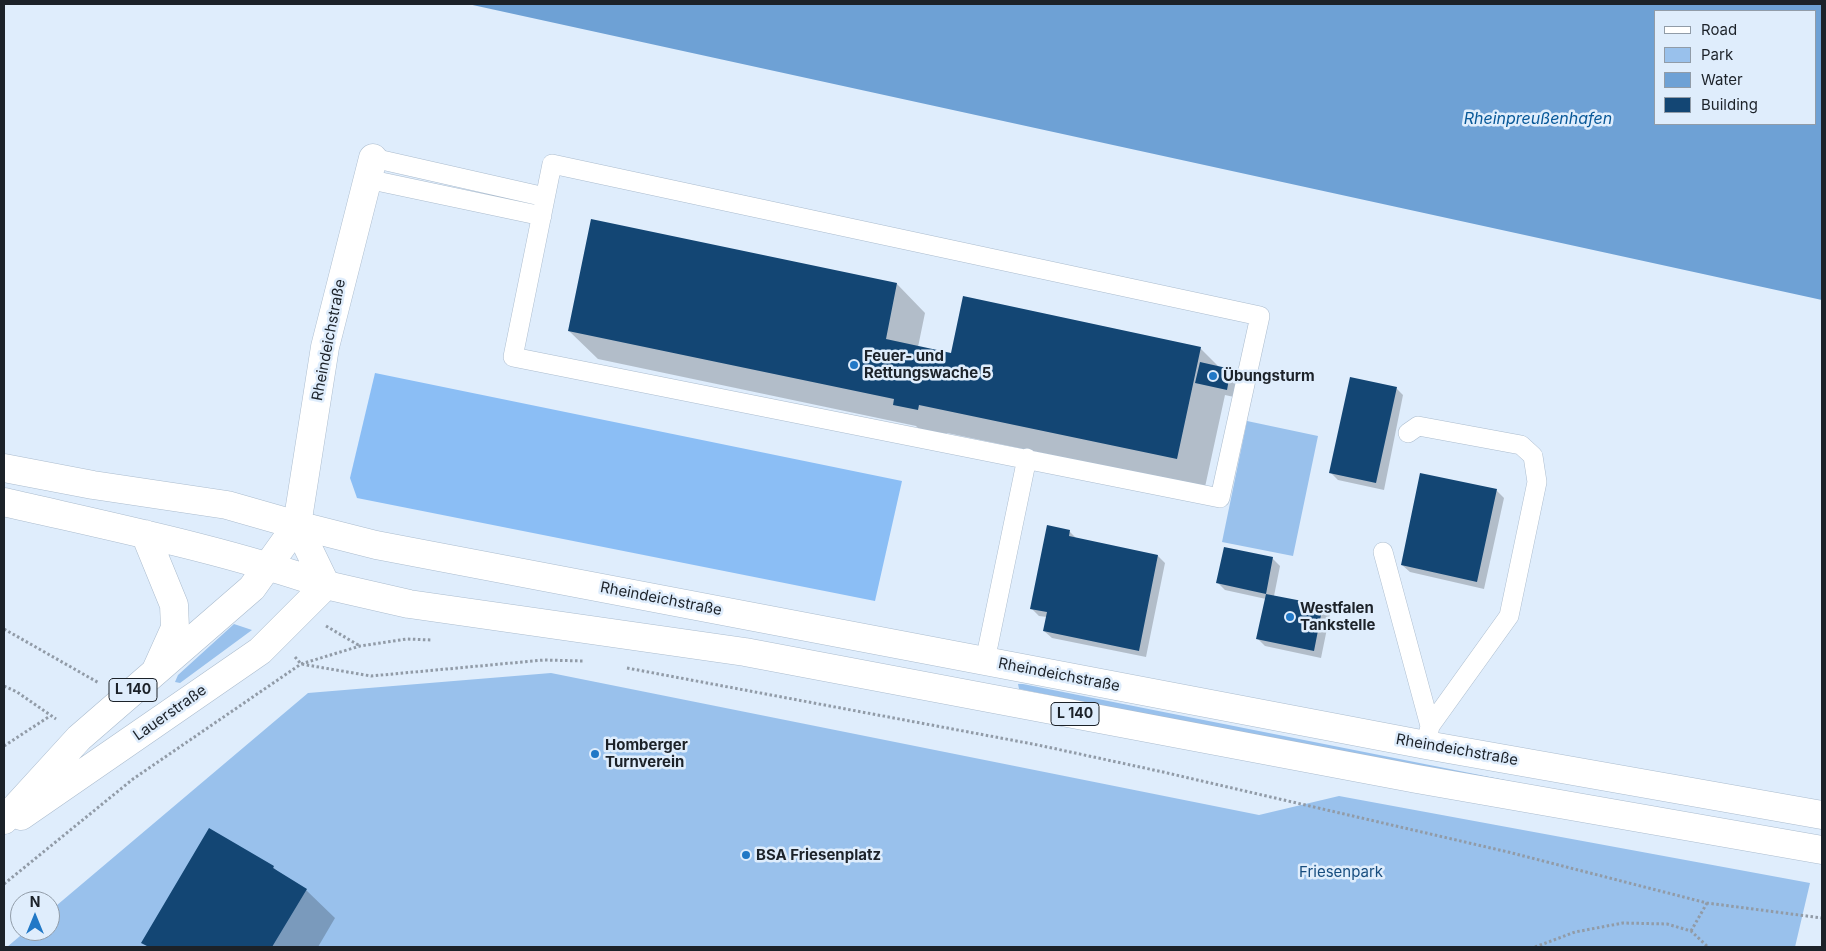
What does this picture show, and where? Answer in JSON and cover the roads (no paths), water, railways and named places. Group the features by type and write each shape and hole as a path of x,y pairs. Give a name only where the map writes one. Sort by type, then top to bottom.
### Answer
{"main road":[{"name":"Rheindeichstraße","path":"267,565 297,525 325,347 370,168"},
{"name":"Rheindeichstraße","path":"4,468 93,486 227,506 376,546 986,661 1428,736 1822,815"},
{"path":"4,502 145,534 267,565"},
{"path":"297,525 326,585"},
{"name":"L 140","path":"145,534 174,605 175,628 157,668"},
{"name":"L 140","path":"4,820 79,738 157,668 252,588 267,565 326,585 409,604 745,652 1407,777 1822,850"},
{"name":"Lauerstraße","path":"4,828 260,650 326,585"}],"lane":[{"path":"552,164 1260,316 1220,498 513,357 546,198 552,164"},
{"path":"370,168 546,198"},
{"path":"370,168 542,216"},
{"path":"1408,433 1418,426 1521,445 1533,456 1537,482 1509,616 1428,736"},
{"path":"986,661 1027,458"},
{"path":"1384,552 1428,736"}],"water":[{"name":"Rheinpreußenhafen","path":"468,4 1822,4 1822,300"}],"place":[{"name":"Feuer- und Rettungswache 5","path":"854,365"},
{"name":"Übungsturm","path":"1213,376"},
{"name":"Westfalen Tankstelle","path":"1290,617"},
{"name":"Homberger Turnverein","path":"595,754"},
{"name":"BSA Friesenplatz","path":"746,855"}],"park label":[{"name":"Friesenpark","path":"1341,872"}]}
